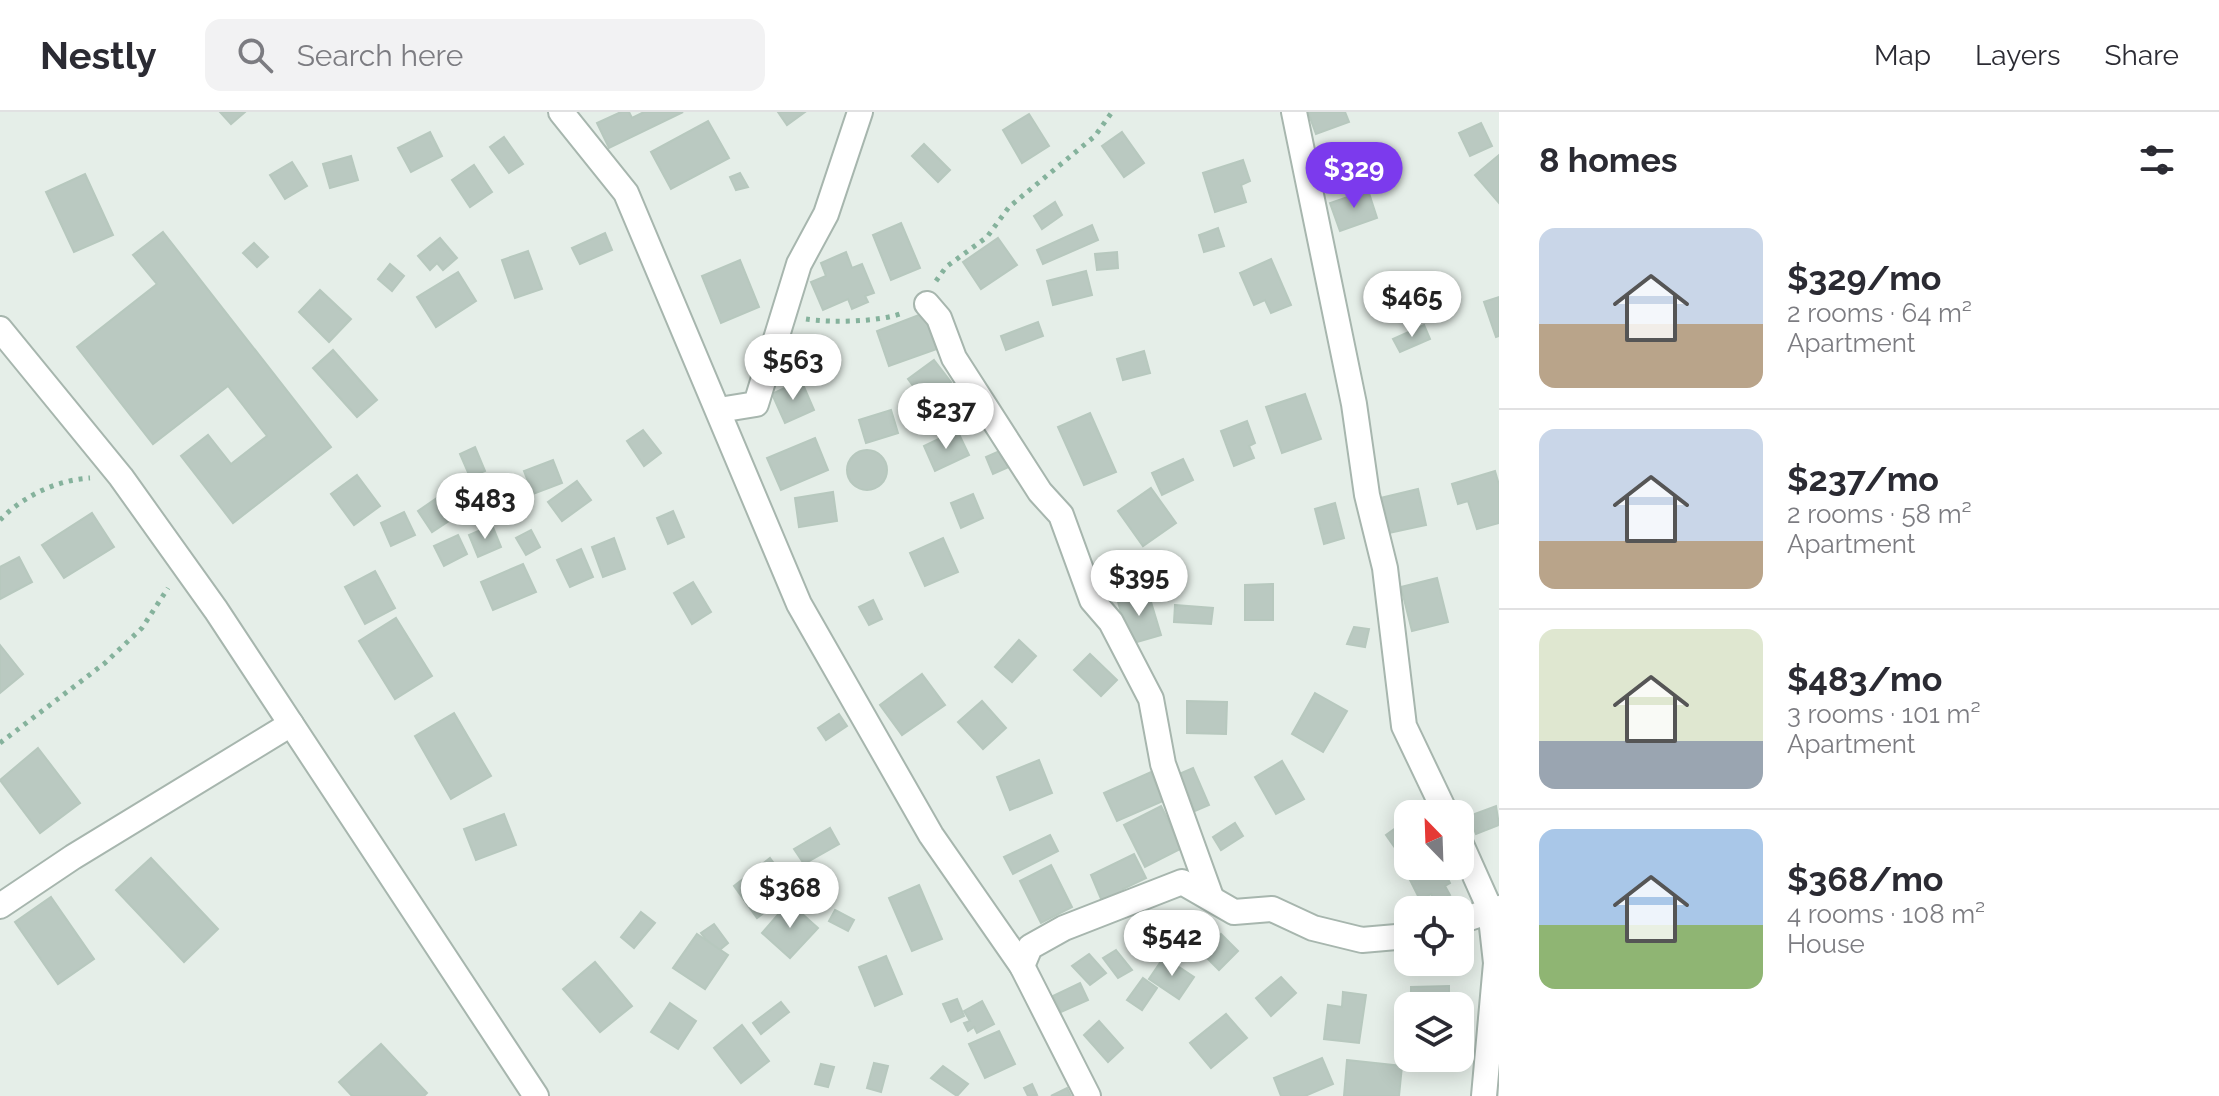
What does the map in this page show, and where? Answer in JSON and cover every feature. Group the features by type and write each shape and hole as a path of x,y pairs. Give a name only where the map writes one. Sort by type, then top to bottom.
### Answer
{"street":[{"path":"561,112 626,193 799,604 931,835 1022,966 1088,1096"},
{"path":"719,410 756,404 799,264 826,214 860,112"},
{"path":"1294,112 1354,404 1367,495 1385,568 1404,726 1439,800"},
{"path":"927,304 939,318 954,358 1040,492 1061,515 1092,600 1111,622 1151,699 1163,764 1211,897"},
{"path":"0,329 121,477 183,565 536,1096"},
{"path":"0,906 73,857 291,724"},
{"path":"1474,870 1494,909 1496,963 1484,1096"},
{"path":"1022,966 1030,947 1064,928 1182,882 1234,912 1272,909 1313,928 1349,937 1394,936"},
{"path":"1474,916 1494,909"}],"path":[{"path":"786,314 829,322 890,318 927,304 946,267 987,237 1009,207 1095,136 1112,112"},
{"path":"0,520 10,510 62,479 121,477"},
{"path":"0,743 58,701 142,628 183,565"}],"building":[{"path":"220,112 245,112 231,124"},
{"path":"621,112 629,112 632,118 644,112 683,112 609,148 597,123"},
{"path":"778,112 805,112 787,125"},
{"path":"1308,112 1345,112 1349,122 1316,134"},
{"path":"1029,114 1049,146 1022,163 1003,130"},
{"path":"708,121 729,158 671,189 651,152"},
{"path":"1481,123 1492,146 1470,156 1459,133"},
{"path":"430,132 442,156 411,172 398,148"},
{"path":"1122,132 1144,163 1124,177 1102,146"},
{"path":"504,137 523,164 509,173 490,147"},
{"path":"924,144 950,170 938,182 912,156"},
{"path":"1499,155 1499,203 1475,175"},
{"path":"351,156 358,180 330,188 323,164"},
{"path":"1243,160 1250,181 1241,185 1246,202 1215,212 1203,173"},
{"path":"292,162 307,186 285,199 270,175"},
{"path":"474,165 492,192 470,207 452,180"},
{"path":"740,173 748,187 736,190 730,177"},
{"path":"85,174 113,235 74,252 46,192"},
{"path":"1368,190 1377,218 1340,231 1330,203"},
{"path":"1055,202 1062,215 1042,229 1034,216"},
{"path":"901,223 920,268 891,280 873,235"},
{"path":"1092,225 1098,240 1043,264 1037,250"},
{"path":"1218,228 1224,246 1204,252 1199,235"},
{"path":"163,232 331,447 233,523 181,456 208,435 231,464 267,436 228,386 153,444 77,347 157,284 133,255"},
{"path":"605,233 612,250 580,264 572,248"},
{"path":"440,238 457,258 443,270 437,263 430,270 418,256"},
{"path":"998,238 1017,265 981,289 963,262"},
{"path":"254,243 268,257 257,267 243,253"},
{"path":"528,251 542,289 515,298 502,260"},
{"path":"846,252 852,268 862,264 874,293 865,296 868,302 852,309 848,299 823,310 811,282 826,276 821,263"},
{"path":"1117,252 1118,268 1097,270 1095,254"},
{"path":"1271,259 1291,305 1271,313 1265,300 1254,305 1240,273"},
{"path":"740,260 759,307 721,323 702,276"},
{"path":"390,264 404,276 392,291 378,279"},
{"path":"1086,271 1092,295 1053,305 1047,281"},
{"path":"458,272 476,301 436,327 417,297"},
{"path":"1405,274 1409,295 1388,300 1383,279"},
{"path":"320,290 351,319 329,342 299,312"},
{"path":"1499,297 1499,336 1496,337 1484,302"},
{"path":"924,313 937,349 889,366 877,331"},
{"path":"1038,322 1043,336 1006,350 1001,336"},
{"path":"1424,325 1430,339 1400,352 1393,339"},
{"path":"333,350 377,400 357,417 313,368"},
{"path":"1144,351 1150,373 1123,380 1117,359"},
{"path":"934,360 951,382 925,402 908,379"},
{"path":"801,380 814,410 785,423 772,394"},
{"path":"1305,394 1321,439 1282,453 1266,407"},
{"path":"891,410 898,433 866,443 859,420"},
{"path":"1090,413 1116,472 1084,485 1058,427"},
{"path":"1247,421 1255,443 1249,446 1254,458 1234,466 1221,431"},
{"path":"643,430 661,453 644,466 627,441"},
{"path":"957,430 969,455 935,471 924,446"},
{"path":"815,438 828,470 781,490 767,458"},
{"path":"475,447 485,471 470,477 460,454"},
{"path":"1004,449 1011,466 993,474 986,457"},
{"path":"867,450 881,456 887,470 881,484 867,490 853,484 847,470 853,456"},
{"path":"1183,459 1193,480 1162,495 1152,473"},
{"path":"553,460 562,483 533,494 524,471"},
{"path":"1495,471 1499,485 1499,523 1477,529 1468,501 1458,504 1452,484"},
{"path":"357,475 380,506 354,525 331,494"},
{"path":"577,481 591,500 562,521 548,502"},
{"path":"1151,488 1176,523 1143,546 1118,511"},
{"path":"1418,489 1426,525 1384,534 1376,499"},
{"path":"833,492 837,521 799,527 795,498"},
{"path":"973,494 983,518 961,528 951,503"},
{"path":"437,498 452,519 432,532 418,511"},
{"path":"1335,503 1344,538 1324,544 1315,509"},
{"path":"673,511 684,537 668,544 657,518"},
{"path":"404,512 415,535 391,546 381,523"},
{"path":"92,513 114,547 64,578 42,545"},
{"path":"492,525 501,547 478,557 469,535"},
{"path":"531,530 540,547 526,555 516,538"},
{"path":"458,535 467,554 444,566 434,546"},
{"path":"614,538 625,569 603,577 592,547"},
{"path":"943,538 958,572 925,586 910,553"},
{"path":"581,549 593,577 570,587 557,560"},
{"path":"19,557 32,582 0,599 0,567"},
{"path":"523,564 536,592 493,610 481,582"},
{"path":"375,571 395,608 365,624 345,587"},
{"path":"1437,578 1448,622 1412,631 1401,587"},
{"path":"693,582 711,612 692,624 674,593"},
{"path":"1273,584 1273,620 1245,620 1245,585"},
{"path":"1148,592 1161,635 1130,644 1118,602"},
{"path":"873,600 882,619 869,625 859,607"},
{"path":"1175,605 1213,608 1211,624 1174,622"},
{"path":"396,618 432,676 395,699 359,641"},
{"path":"1354,627 1369,629 1365,647 1347,644"},
{"path":"1019,640 1036,656 1012,682 995,667"},
{"path":"0,645 23,674 0,693"},
{"path":"1090,654 1117,680 1101,696 1074,670"},
{"path":"922,674 945,705 902,735 880,705"},
{"path":"1315,693 1347,711 1323,752 1292,734"},
{"path":"982,701 1006,728 983,749 958,722"},
{"path":"1187,701 1227,702 1226,734 1187,733"},
{"path":"454,713 491,776 451,799 415,736"},
{"path":"839,714 847,726 826,740 818,728"},
{"path":"38,748 80,803 40,833 0,780"},
{"path":"1039,760 1052,793 1010,810 997,777"},
{"path":"1282,761 1304,799 1276,814 1255,777"},
{"path":"1193,768 1209,805 1195,811 1179,774"},
{"path":"1151,772 1163,801 1117,821 1104,793"},
{"path":"1161,806 1182,848 1145,867 1124,825"},
{"path":"1496,806 1499,825 1476,834 1474,814"},
{"path":"504,814 516,845 476,860 464,829"},
{"path":"1235,823 1243,836 1221,850 1213,837"},
{"path":"830,828 839,844 804,864 794,849"},
{"path":"1394,829 1394,846 1386,835"},
{"path":"1050,835 1058,851 1013,874 1004,857"},
{"path":"1134,854 1146,878 1123,889 1126,895 1104,906 1091,875"},
{"path":"151,858 218,929 184,962 116,890"},
{"path":"770,858 794,890 757,918 734,886"},
{"path":"1051,865 1072,907 1041,923 1020,881"},
{"path":"1410,880 1449,880 1450,883 1445,886 1448,896 1418,896"},
{"path":"919,885 942,939 912,951 889,898"},
{"path":"51,897 94,959 58,984 15,922"},
{"path":"789,902 818,928 790,958 762,933"},
{"path":"835,910 854,920 848,931 829,921"},
{"path":"641,912 655,923 634,948 621,937"},
{"path":"714,924 728,943 716,953 701,933"},
{"path":"697,934 728,955 705,989 673,968"},
{"path":"1221,934 1238,951 1219,970 1202,953"},
{"path":"1116,950 1132,970 1118,978 1103,958"},
{"path":"1089,954 1106,973 1090,985 1072,966"},
{"path":"886,956 902,994 875,1006 859,967"},
{"path":"1164,957 1194,977 1179,999 1149,979"},
{"path":"595,962 632,1006 600,1032 563,989"},
{"path":"1281,977 1296,993 1271,1016 1256,998"},
{"path":"1143,978 1157,988 1142,1010 1127,1000"},
{"path":"1080,983 1088,1000 1061,1012 1053,996"},
{"path":"1449,986 1449,992 1411,992 1411,987"},
{"path":"1343,992 1366,995 1359,1043 1324,1039 1328,1005 1342,1007"},
{"path":"957,999 964,1016 951,1022 943,1004"},
{"path":"982,1001 994,1024 977,1033 974,1027 968,1031 964,1023 970,1021 964,1011"},
{"path":"781,1002 789,1012 761,1034 753,1023"},
{"path":"670,1003 696,1021 678,1049 651,1032"},
{"path":"1226,1014 1247,1038 1211,1068 1190,1043"},
{"path":"1099,1021 1123,1048 1108,1062 1084,1035"},
{"path":"742,1025 769,1061 741,1083 714,1048"},
{"path":"999,1031 1015,1064 985,1078 969,1044"},
{"path":"381,1044 427,1093 424,1096 352,1096 339,1082"},
{"path":"1322,1058 1333,1084 1305,1096 1281,1096 1274,1078"},
{"path":"1347,1060 1394,1065 1394,1072 1401,1072 1399,1096 1344,1096"},
{"path":"874,1063 888,1066 881,1092 867,1088"},
{"path":"821,1064 834,1067 828,1087 815,1084"},
{"path":"943,1066 968,1084 957,1096 931,1078"},
{"path":"1032,1084 1037,1095 1028,1096 1024,1088"},
{"path":"1067,1088 1071,1096 1051,1096"}]}
